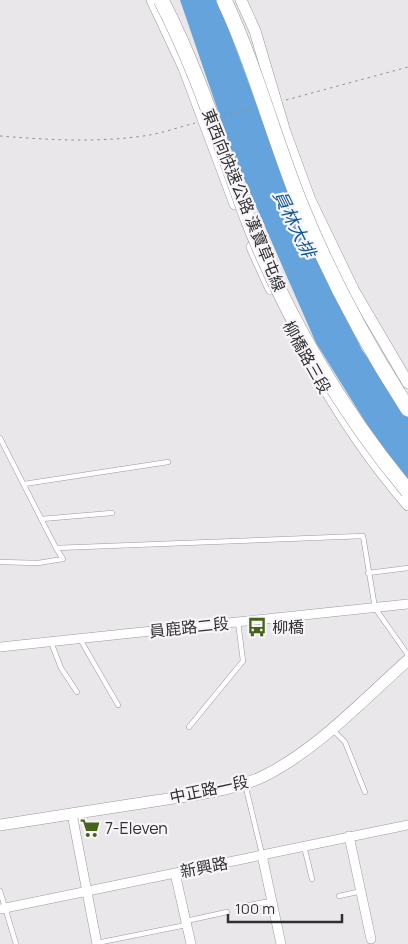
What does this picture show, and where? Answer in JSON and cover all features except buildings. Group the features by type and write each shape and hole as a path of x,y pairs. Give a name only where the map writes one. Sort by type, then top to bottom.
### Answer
{"highway":[{"name":"東西向快速公路 漢寶草屯線","path":"161,0 192,65 250,222 290,310 339,395 388,467 408,492"},
{"path":"224,0 242,37 300,202 320,248 346,304 408,409"}],"main road":[{"name":"柳橋路三段","path":"152,0 184,68 259,266 282,312 327,393 383,476 408,505"},
{"path":"241,0 255,31 277,102 284,132 310,200 354,291 408,383"},
{"name":"中正路一段","path":"0,825 183,796 244,783 263,776 292,759 332,728 408,660"}],"street":[{"name":"員鹿路二段","path":"0,647 408,604"},
{"path":"72,814 97,943"},
{"name":"新興路","path":"3,908 408,825"},
{"path":"349,836 371,939"},
{"path":"262,855 280,944"},
{"path":"175,873 191,944"}],"lane":[{"path":"0,438 41,520 63,559 38,563 0,562"},
{"path":"24,484 168,462"},
{"path":"41,520 112,513"},
{"path":"56,548 363,536 375,608 408,655"},
{"path":"368,573 408,568"},
{"path":"189,727 243,662 238,622"},
{"path":"79,638 118,705"},
{"path":"51,641 62,668 77,692"},
{"path":"332,728 345,742 365,792"},
{"path":"244,783 262,855"},
{"path":"304,846 312,879"},
{"path":"0,891 3,908 16,944"},
{"path":"339,896 362,891"},
{"path":"238,908 271,901"},
{"path":"97,943 227,912"}],"path":[{"path":"277,102 408,67"},
{"path":"0,136 64,141 126,138 151,135 252,108"}],"water":[{"name":"員林大排","path":"180,0 218,0 294,206 362,350 408,413 408,481 391,463 316,343 231,149"}],"place":[{"name":"柳橋","path":"257,627"},
{"name":"7-Eleven","path":"90,828"}]}
